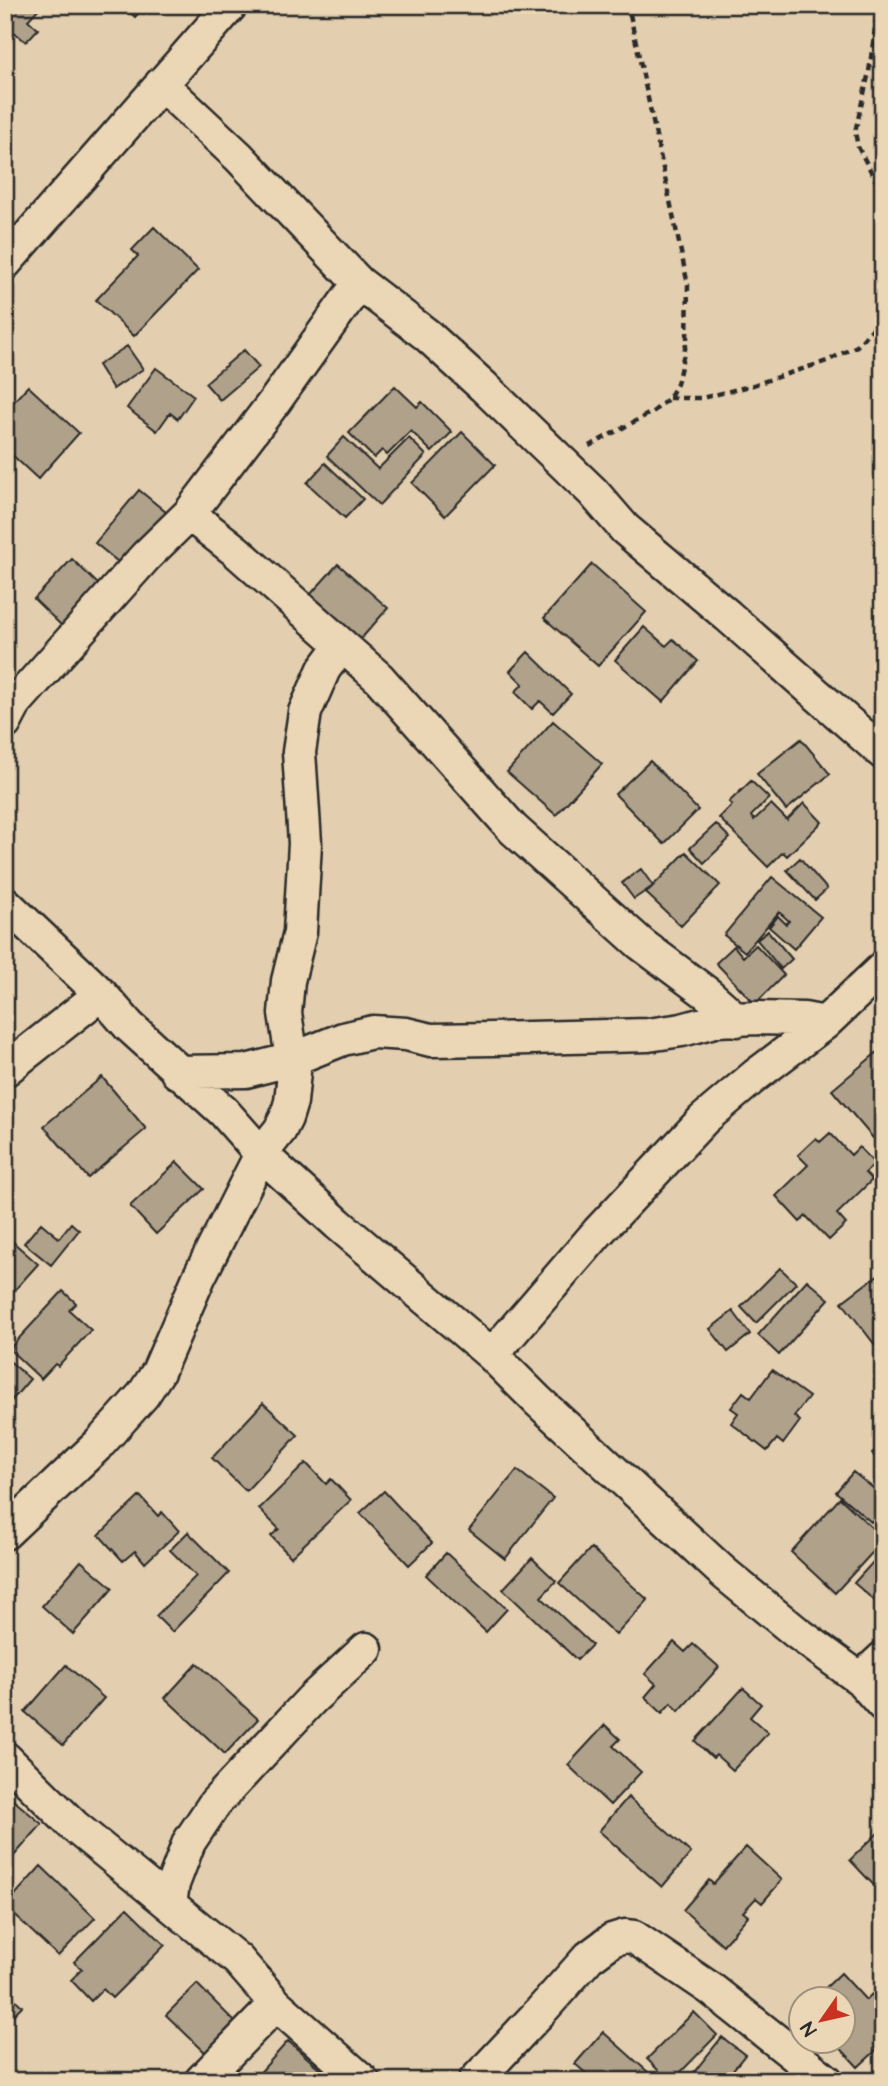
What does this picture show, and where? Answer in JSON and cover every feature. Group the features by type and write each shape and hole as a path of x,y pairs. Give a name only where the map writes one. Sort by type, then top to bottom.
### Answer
{"street":[{"path":"5,263 230,5"},
{"path":"161,84 258,176 359,282 427,335 593,492 625,529 883,753"},
{"path":"5,723 16,702 77,632 146,556 189,514 268,411 359,282"},
{"path":"189,514 236,551 379,678 513,829 641,944 708,994 737,1020"},
{"path":"5,1533 99,1444 123,1419 150,1383 158,1371 199,1277 261,1154 280,1130 288,1110 294,1085 293,1059 285,1013 288,981 300,932 305,843 299,752 305,712 324,669 342,645"},
{"path":"5,903 101,994 129,1026 177,1072 224,1112 261,1154 338,1224 492,1355 558,1420 724,1573 796,1632 871,1669 883,1705"},
{"path":"492,1355 598,1232 704,1119 756,1075 825,1023 883,968"},
{"path":"5,1070 101,994"},
{"path":"177,1072 246,1071 293,1059 373,1032 406,1034 432,1040 648,1035 682,1030 718,1020 783,1017 825,1023"},
{"path":"170,1904 173,1884 189,1842 215,1803 312,1699 366,1649"},
{"path":"5,1758 74,1826 239,1960 276,2004 363,2081"},
{"path":"475,2081 589,1956 612,1940 625,1936 634,1937 711,1989 827,2081"},
{"path":"201,2081 276,2004"}],"path":[{"path":"557,459 596,444 626,428 669,398 677,384 687,340 688,285 628,5"},
{"path":"875,5 877,14 869,72 855,132 858,147 883,194"},
{"path":"669,398 702,398 750,386 827,361 857,345 883,317"}],"building":[{"path":"5,5 42,5 28,20 38,29 26,42 15,33 5,44"},
{"path":"110,5 122,5 116,11"},
{"path":"122,5 146,5 135,17"},
{"path":"154,227 198,270 134,336 96,300 138,256 132,250"},
{"path":"127,346 143,369 113,389 98,365"},
{"path":"244,350 259,367 220,400 205,383"},
{"path":"156,368 194,396 178,419 170,413 157,431 127,408"},
{"path":"28,386 79,433 38,479 10,453 5,459 5,411"},
{"path":"395,386 417,407 422,402 452,432 432,452 411,431 387,455 382,450 374,458 349,433"},
{"path":"462,432 495,465 445,516 412,483"},
{"path":"344,437 378,469 409,438 426,455 379,505 327,456"},
{"path":"325,463 363,499 345,518 307,483"},
{"path":"139,490 167,513 123,566 95,543"},
{"path":"72,559 100,586 62,626 34,599"},
{"path":"338,564 388,608 360,640 309,596"},
{"path":"592,564 646,612 598,666 544,618"},
{"path":"644,627 666,646 673,639 698,661 663,702 615,660"},
{"path":"528,652 571,694 553,713 540,701 532,709 515,692 523,684 510,671"},
{"path":"553,721 602,764 556,815 507,772"},
{"path":"801,739 830,774 786,810 757,774"},
{"path":"650,761 698,810 664,844 615,794"},
{"path":"751,781 769,798 751,816 754,820 771,804 787,820 804,803 822,822 787,856 783,852 768,867 719,818 732,805 729,802"},
{"path":"716,824 730,838 704,863 690,848"},
{"path":"686,852 720,885 681,926 646,893"},
{"path":"800,858 827,889 815,900 787,870"},
{"path":"641,869 653,886 634,899 622,883"},
{"path":"772,877 821,917 794,949 769,927 778,916 786,924 789,921 779,912 745,952 724,935"},
{"path":"768,931 792,959 781,969 757,940"},
{"path":"756,945 784,975 755,1004 716,963 734,946 743,957"},
{"path":"880,1050 883,1054 883,1129 873,1138 832,1090"},
{"path":"102,1077 146,1129 88,1178 44,1126"},
{"path":"830,1133 851,1155 859,1147 875,1164 865,1173 872,1180 837,1214 846,1224 829,1240 806,1216 800,1222 776,1196 808,1165 798,1155 816,1138 820,1142"},
{"path":"177,1162 204,1189 156,1234 130,1206"},
{"path":"41,1223 59,1238 71,1223 79,1230 51,1265 24,1243"},
{"path":"5,1235 38,1264 5,1301"},
{"path":"780,1268 796,1283 756,1323 741,1307"},
{"path":"883,1271 883,1347 879,1350 842,1302"},
{"path":"807,1280 829,1299 779,1355 758,1335"},
{"path":"63,1291 76,1303 69,1310 91,1330 58,1366 55,1364 41,1379 9,1349"},
{"path":"733,1311 750,1334 728,1352 710,1329"},
{"path":"5,1357 30,1379 6,1407 5,1406"},
{"path":"772,1370 809,1397 794,1416 800,1421 783,1444 777,1439 767,1451 731,1423 738,1413 731,1408 743,1392 751,1398"},
{"path":"263,1403 298,1435 246,1491 212,1458"},
{"path":"883,1445 883,1468 872,1453"},
{"path":"306,1463 326,1484 331,1479 351,1500 291,1557 271,1536 279,1529 259,1509"},
{"path":"517,1470 553,1498 505,1559 469,1530"},
{"path":"853,1472 883,1496 883,1509 871,1522 836,1492"},
{"path":"384,1491 432,1543 409,1565 360,1513"},
{"path":"140,1496 158,1516 162,1512 179,1531 145,1563 135,1551 123,1561 99,1535"},
{"path":"840,1498 883,1538 883,1541 835,1593 791,1552"},
{"path":"188,1532 229,1573 172,1632 156,1616 196,1576 170,1550"},
{"path":"591,1548 648,1600 616,1635 559,1583"},
{"path":"883,1551 883,1608 854,1583"},
{"path":"446,1553 507,1609 486,1632 426,1575"},
{"path":"532,1558 556,1581 541,1597 592,1645 577,1660 503,1589"},
{"path":"81,1561 113,1588 73,1634 42,1606"},
{"path":"674,1642 685,1652 693,1644 719,1667 679,1711 671,1703 662,1713 645,1697 656,1684 645,1674"},
{"path":"197,1663 258,1719 225,1754 165,1698"},
{"path":"66,1665 104,1698 63,1745 25,1712"},
{"path":"743,1688 761,1704 750,1717 768,1733 733,1770 716,1755 713,1758 695,1741"},
{"path":"605,1725 620,1739 613,1746 641,1772 610,1805 568,1765"},
{"path":"5,1793 42,1824 13,1857 5,1850"},
{"path":"628,1797 691,1853 662,1887 599,1831"},
{"path":"883,1828 883,1895 850,1860"},
{"path":"746,1847 782,1880 762,1903 756,1898 743,1912 748,1916 723,1945 683,1910 709,1880 713,1884"},
{"path":"41,1866 95,1918 58,1956 5,1906"},
{"path":"127,1908 165,1945 112,1998 103,1989 91,2001 71,1980 82,1969 74,1962"},
{"path":"841,1973 851,1984 830,1984"},
{"path":"197,1984 238,2025 209,2056 166,2015"},
{"path":"856,1989 866,2000 872,1994 883,2005 883,2044 858,2067 846,2054 856,2054"},
{"path":"5,1990 22,2006 5,2023"},
{"path":"694,2012 717,2035 669,2081 647,2059"},
{"path":"603,2032 658,2081 595,2081 575,2064"},
{"path":"722,2037 745,2055 724,2081 687,2081"},
{"path":"288,2041 334,2081 262,2081 257,2076"}]}
